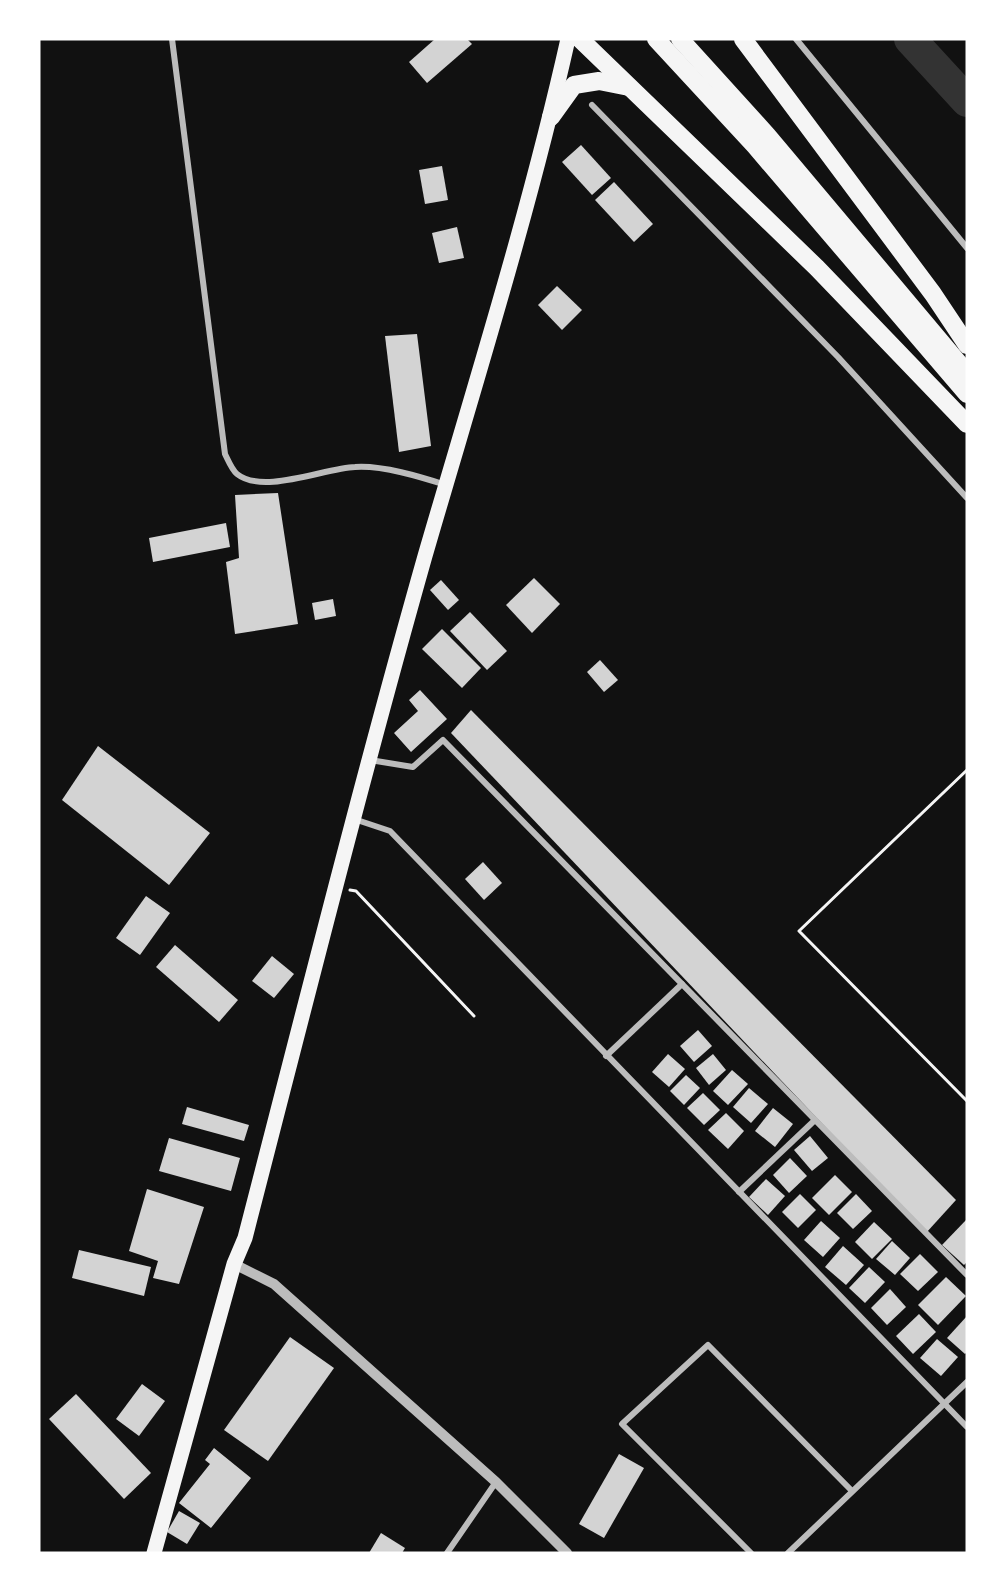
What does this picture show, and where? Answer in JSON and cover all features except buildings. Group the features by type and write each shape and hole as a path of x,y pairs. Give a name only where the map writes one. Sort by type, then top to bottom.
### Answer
{"highway":[{"path":"580,39 818,268 967,424"},
{"path":"656,39 755,146 967,394"},
{"path":"680,39 774,144 967,373"},
{"path":"743,39 926,285 967,345"},
{"path":"551,117 574,85 599,81 629,87"}],"main road":[{"path":"154,1553 234,1264 244,1238 336,886 446,485 551,117 568,39"}],"street":[{"path":"172,39 225,454 237,474 252,481 267,483 356,466 408,473 446,485"},
{"path":"796,39 967,248"},
{"path":"592,105 838,357 967,498"},
{"path":"370,760 413,767 443,740 967,1275"},
{"path":"354,819 390,831 967,1427"},
{"path":"606,1056 682,984"},
{"path":"739,1192 815,1119"},
{"path":"234,1264 274,1284 496,1482 567,1553"},
{"path":"751,1553 622,1424 708,1345 852,1491"},
{"path":"788,1553 967,1382"},
{"path":"447,1553 496,1482"}],"path":[{"path":"967,770 800,931 967,1101"},
{"path":"336,886 356,891 474,1016"}],"waterway":[{"path":"910,39 967,101"}]}
